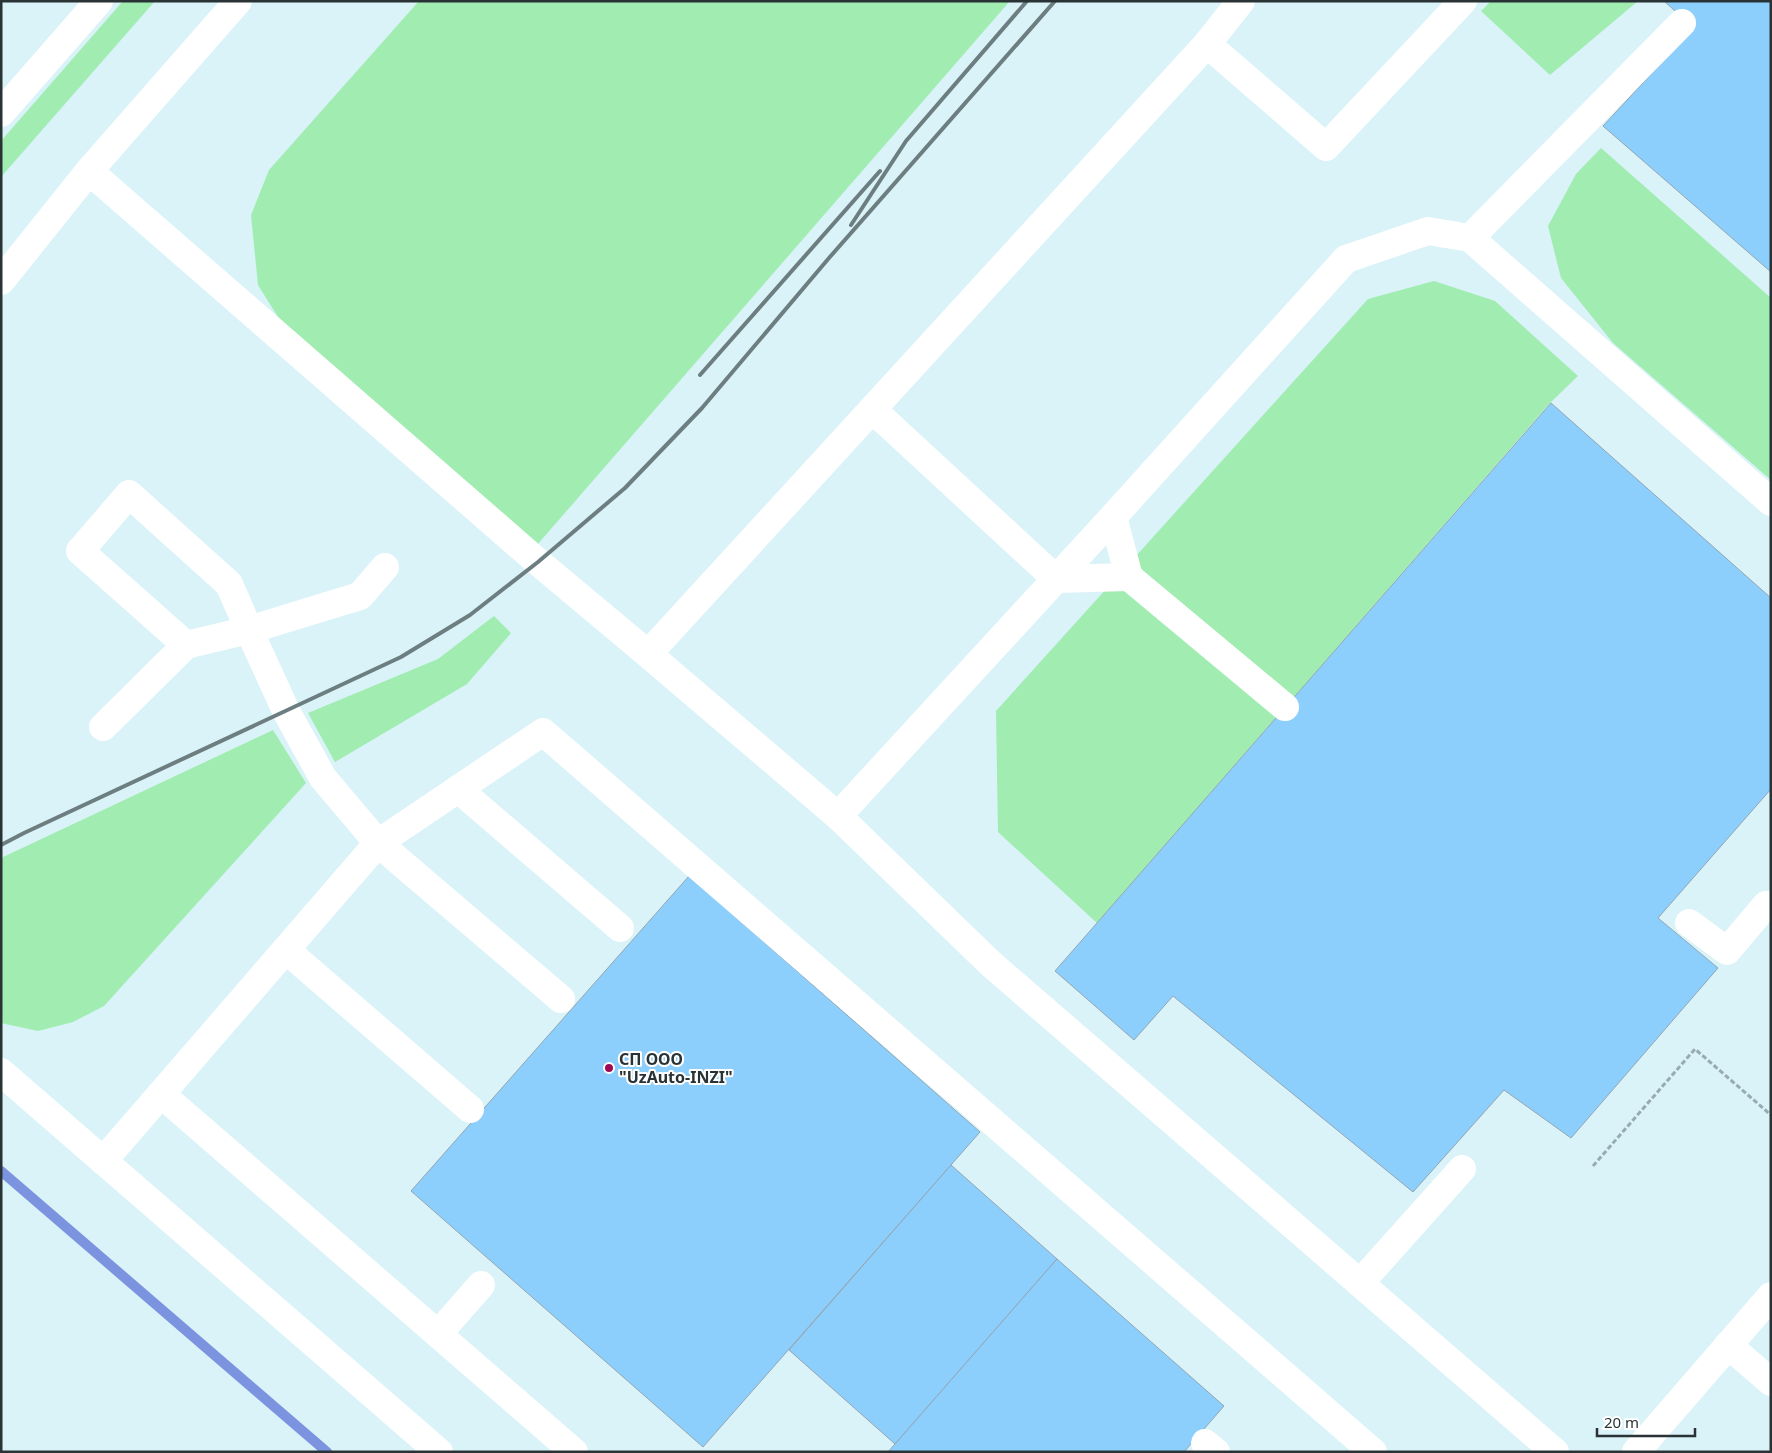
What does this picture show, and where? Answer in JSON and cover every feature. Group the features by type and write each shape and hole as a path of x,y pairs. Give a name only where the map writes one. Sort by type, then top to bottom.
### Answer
{"lane":[{"path":"1,113 98,1"},
{"path":"1,281 89,171 238,1"},
{"path":"648,654 1207,44 1241,1"},
{"path":"1207,44 1326,147 1463,1"},
{"path":"1470,238 1682,23"},
{"path":"89,171 538,562 838,816 990,963 1555,1452"},
{"path":"838,816 1113,518 1346,259 1428,231 1470,238 1771,502"},
{"path":"873,410 1056,579 1129,578"},
{"path":"186,645 80,551 130,494 229,584 286,711 323,778 378,843 561,999"},
{"path":"1113,518 1129,578 1285,707"},
{"path":"102,727 186,645 249,630 360,596 385,567"},
{"path":"103,1161 378,843 543,732 1373,1452"},
{"path":"458,789 620,928"},
{"path":"1689,923 1727,952 1766,905 1771,909"},
{"path":"286,950 470,1109"},
{"path":"1,1072 439,1452"},
{"path":"161,1094 574,1452"},
{"path":"1360,1283 1462,1169"},
{"path":"438,1334 480,1284"},
{"path":"1636,1452 1771,1296"},
{"path":"1728,1345 1771,1382"}],"path":[{"path":"1593,1166 1695,1049 1771,1115"}],"green space":[{"path":"123,1 155,1 1,177 1,141"},
{"path":"419,1 1010,1 537,545 283,325 258,285 251,215 269,170"},
{"path":"1491,1 1638,1 1550,75 1481,11"},
{"path":"1601,148 1771,298 1771,480 1613,343 1561,278 1548,226 1576,174"},
{"path":"1434,281 1495,301 1578,376 1550,403 1097,923 998,832 996,711 1368,299"},
{"path":"494,616 511,633 467,684 335,762 308,713 438,659"},
{"path":"273,730 306,783 104,1006 73,1022 38,1031 1,1023 1,858"}],"building":[{"path":"1664,1 1771,1 1771,272 1603,126 1694,28"},
{"path":"1551,403 1771,598 1771,789 1658,918 1718,968 1571,1138 1504,1090 1413,1192 1173,996 1134,1040 1055,971"},
{"path":"689,876 980,1132 703,1447 411,1191"},
{"path":"951,1165 1057,1259 895,1444 789,1350"},
{"path":"1057,1259 1224,1406 1184,1452 888,1452"}],"waterway":[{"path":"1,1171 327,1452"}],"railway":[{"path":"851,225 906,141 1027,1"},
{"path":"1,845 401,657 470,615 538,562 625,488 702,408 829,258 1055,1"},
{"path":"700,375 880,171"}],"place":[{"name":"СП ООО \"UzAuto-INZI\"","path":"609,1068"}]}
